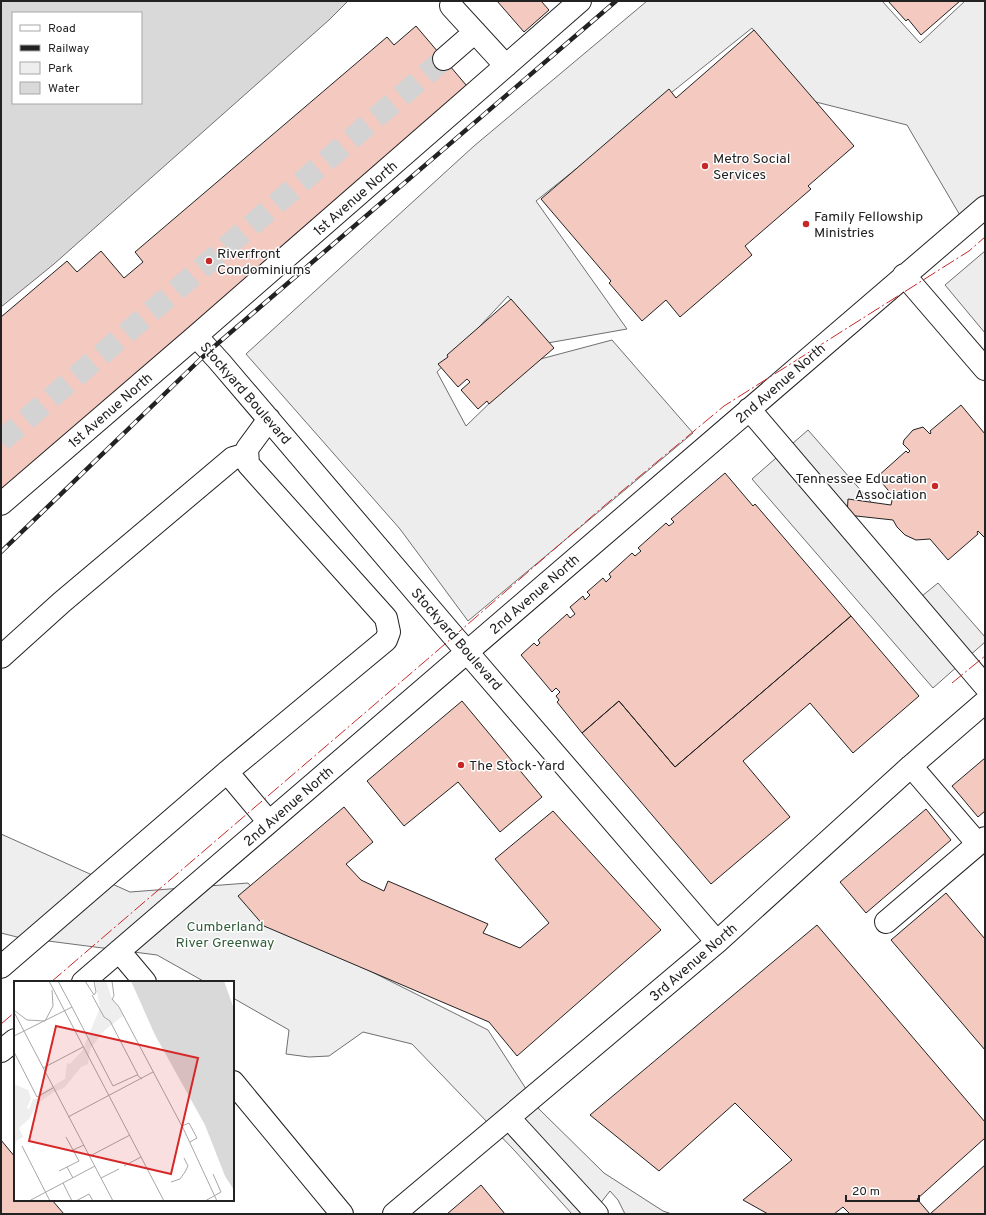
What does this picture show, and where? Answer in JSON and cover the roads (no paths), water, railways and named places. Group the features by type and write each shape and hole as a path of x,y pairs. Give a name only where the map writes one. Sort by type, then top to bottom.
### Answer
{"street":[{"name":"1st Avenue North","path":"1,504 196,336 578,2"},
{"path":"451,6 506,66"},
{"path":"444,59 475,32"},
{"name":"2nd Avenue North","path":"84,981 904,275 985,207"},
{"path":"904,275 985,369"},
{"name":"Stockyard Boulevard","path":"196,336 269,419 467,652 717,942"},
{"path":"750,409 985,686"},
{"path":"1,967 226,772 386,640 389,632 386,618 248,464 247,448 269,419"},
{"path":"1,657 62,602 233,458 247,454"},
{"name":"3rd Avenue North","path":"394,1214 717,942 911,766 985,702"},
{"path":"886,922 981,841 911,766"},
{"path":"226,772 269,822"},
{"path":"119,951 144,981"},
{"path":"1,1052 14,1041"},
{"path":"234,1083 342,1214"},
{"path":"509,1118 597,1214"}],"water":[{"path":"1,1 348,1 329,20 54,264 1,307"}],"tunnel":[{"path":"1,441 444,59"}],"railway":[{"path":"1,552 209,351 616,1"}],"place":[{"name":"Metro Social Services","path":"705,166"},
{"name":"Family Fellowship Ministries","path":"806,224"},
{"name":"Riverfront Condominiums","path":"209,261"},
{"name":"Tennessee Education Association","path":"935,486"},
{"name":"The Stock-Yard","path":"461,765"}],"park label":[{"name":"Cumberland River Greenway","path":"225,934"}]}
